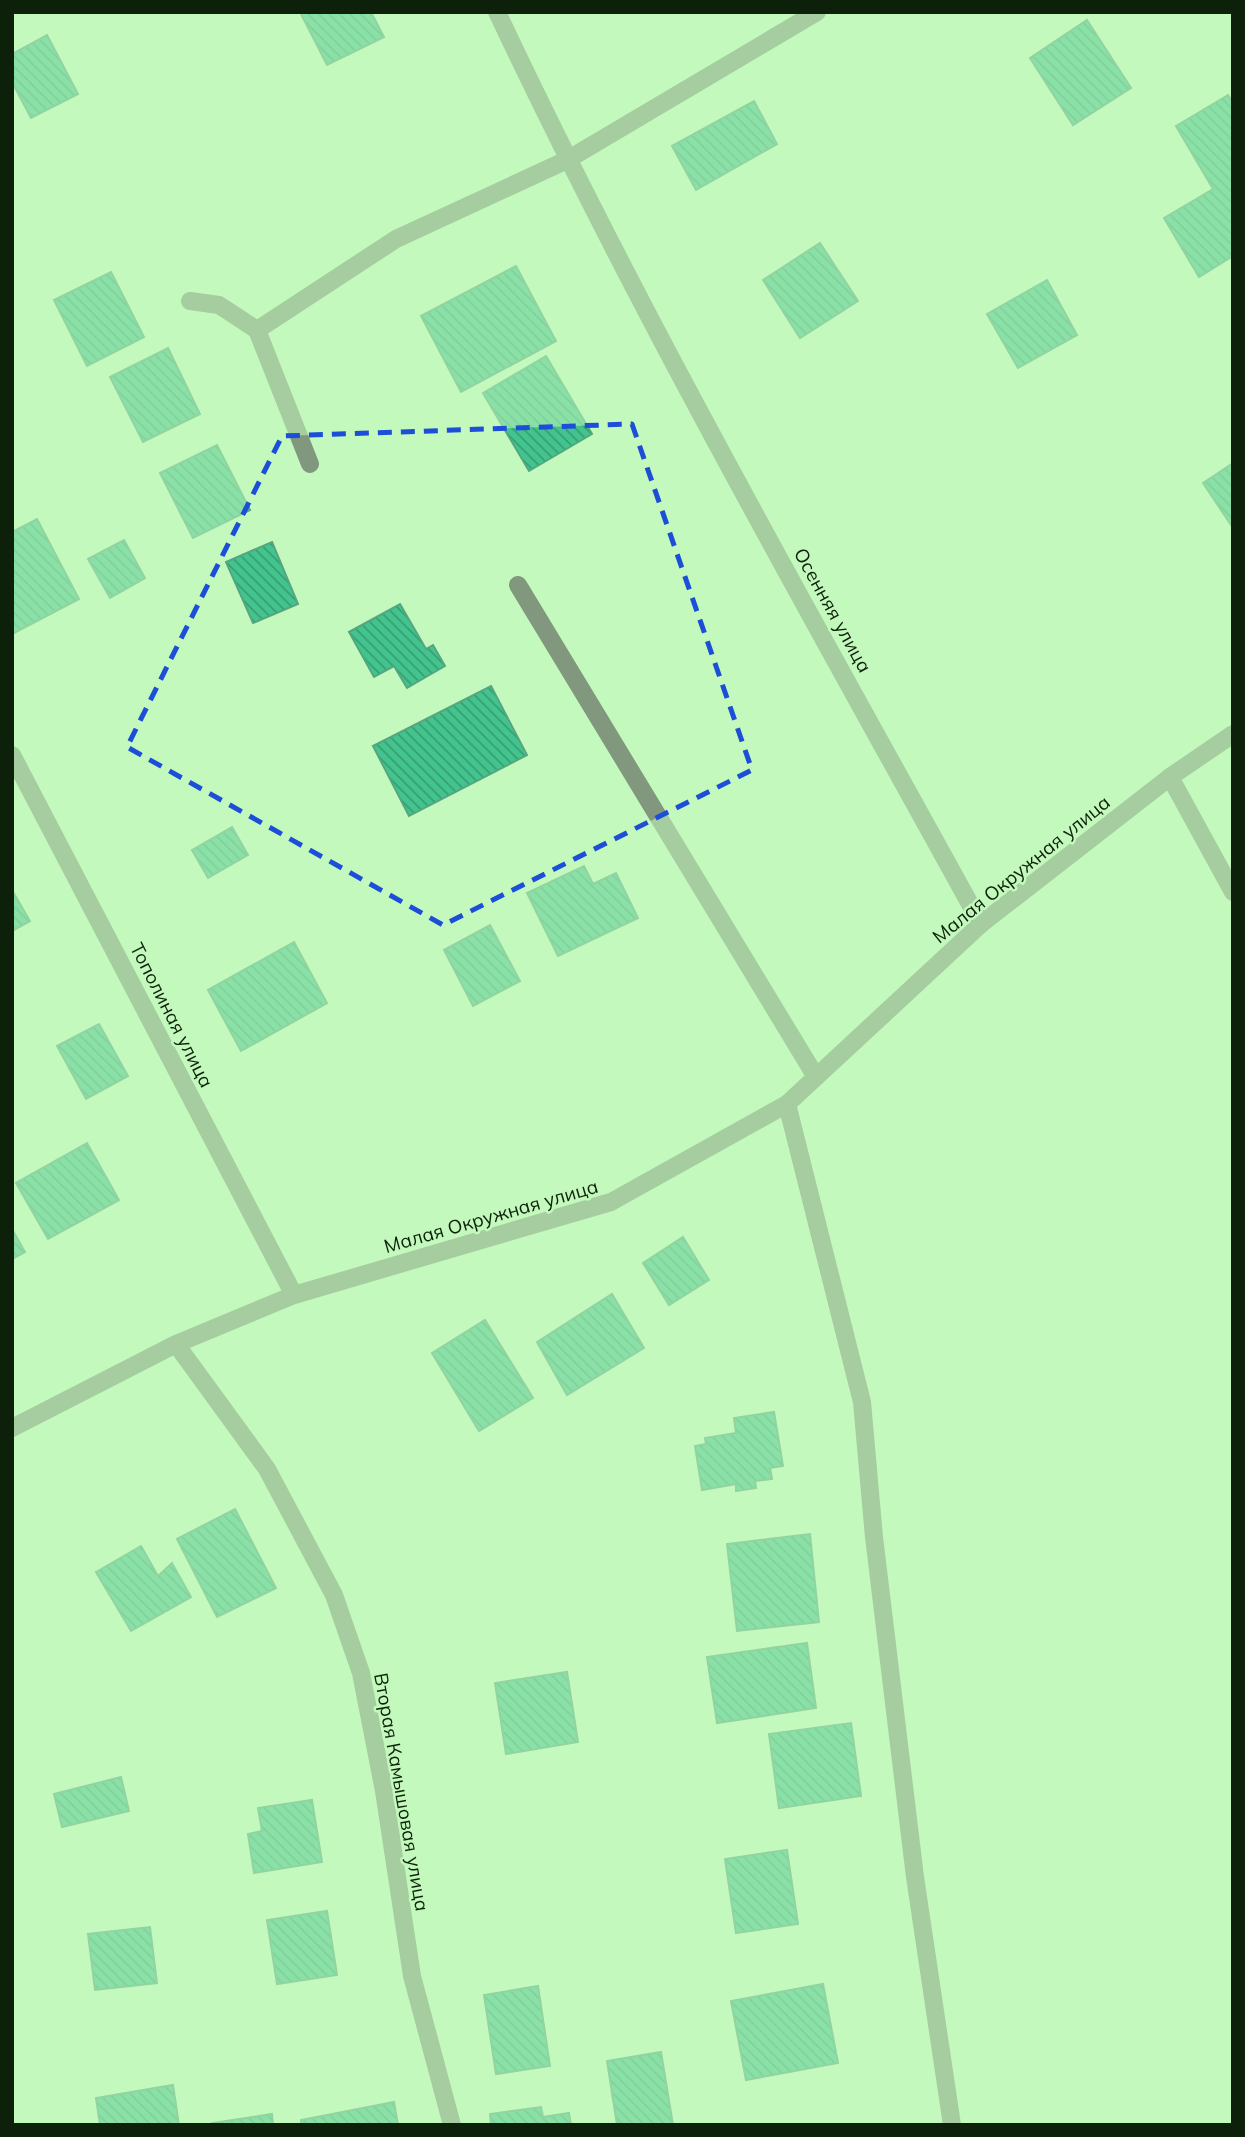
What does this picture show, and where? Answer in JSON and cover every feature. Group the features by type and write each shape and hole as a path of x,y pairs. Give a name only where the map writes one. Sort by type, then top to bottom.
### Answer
{"street":[{"name":"Осенняя улица","path":"497,12 567,160 647,317 981,924"},
{"path":"257,330 396,239 567,160 817,12"},
{"path":"190,301 219,305 257,330 310,464"},
{"path":"517,585 816,1077"},
{"name":"Малая Окружная улица","path":"12,1428 176,1344 293,1295 611,1202 787,1104 981,924 1170,777 1233,734"},
{"name":"Тополиная улица","path":"14,761 293,1295"},
{"path":"1170,777 1233,892"},
{"path":"787,1104 862,1402 874,1537 915,1877 951,2125"},
{"name":"Вторая Камышовая улица","path":"176,1344 267,1469 334,1595 360,1673 384,1791 412,1976 452,2125"}],"highlighted area":[{"path":"632,424 752,770 443,925 127,747 282,436"}],"building":[{"path":"300,12 371,12 384,37 327,65"},
{"path":"1087,20 1131,88 1073,125 1030,58"},
{"path":"47,35 78,94 31,118 12,82 12,54"},
{"path":"1228,95 1233,103 1233,256 1199,277 1164,218 1213,189 1176,126"},
{"path":"754,101 777,144 696,190 672,146"},
{"path":"820,243 858,301 800,338 763,280"},
{"path":"516,266 556,341 461,392 421,316"},
{"path":"111,272 144,337 87,366 54,300"},
{"path":"1047,280 1077,335 1018,368 987,314"},
{"path":"168,348 200,414 143,442 110,377"},
{"path":"546,356 592,434 529,471 483,393"},
{"path":"217,445 250,510 193,538 160,473"},
{"path":"1233,463 1233,528 1203,483"},
{"path":"37,519 79,599 12,634 12,532"},
{"path":"124,540 145,578 110,598 88,559"},
{"path":"272,542 298,604 253,623 226,562"},
{"path":"400,604 426,649 433,645 445,666 407,688 394,666 374,677 349,632"},
{"path":"491,686 527,755 409,816 373,746"},
{"path":"232,827 248,855 208,878 192,850"},
{"path":"584,866 593,884 616,873 638,918 558,956 527,893"},
{"path":"12,890 30,921 12,931"},
{"path":"490,925 520,981 473,1006 444,950"},
{"path":"294,942 327,1003 241,1051 208,990"},
{"path":"99,1024 128,1076 86,1099 57,1046"},
{"path":"87,1143 119,1200 48,1239 16,1183"},
{"path":"12,1229 25,1252 12,1259"},
{"path":"683,1237 709,1280 669,1305 643,1263"},
{"path":"612,1294 644,1348 567,1395 537,1342"},
{"path":"485,1320 533,1398 479,1431 432,1353"},
{"path":"774,1412 783,1466 770,1468 772,1479 755,1481 756,1488 736,1491 736,1484 702,1490 695,1446 706,1444 705,1438 736,1433 734,1418"},
{"path":"235,1509 276,1588 217,1617 177,1539"},
{"path":"810,1534 819,1622 737,1631 727,1544"},
{"path":"141,1546 158,1576 172,1563 191,1597 131,1631 96,1572"},
{"path":"807,1643 816,1708 717,1723 707,1657"},
{"path":"567,1672 578,1742 506,1754 495,1683"},
{"path":"851,1723 861,1796 779,1808 769,1734"},
{"path":"121,1777 129,1811 62,1827 54,1794"},
{"path":"312,1800 322,1862 254,1873 248,1834 262,1831 258,1808"},
{"path":"787,1850 798,1924 736,1933 725,1859"},
{"path":"327,1911 337,1975 277,1984 267,1920"},
{"path":"150,1927 157,1983 95,1990 88,1934"},
{"path":"823,1984 838,2063 746,2080 731,2001"},
{"path":"538,1986 550,2066 496,2074 484,1995"},
{"path":"661,2052 673,2125 617,2125 607,2061"},
{"path":"173,2085 179,2125 100,2125 96,2098"},
{"path":"394,2102 398,2125 301,2125 301,2120"},
{"path":"541,2107 543,2117 569,2113 571,2125 491,2125 490,2114"},
{"path":"272,2114 273,2125 212,2125 212,2123"}]}
